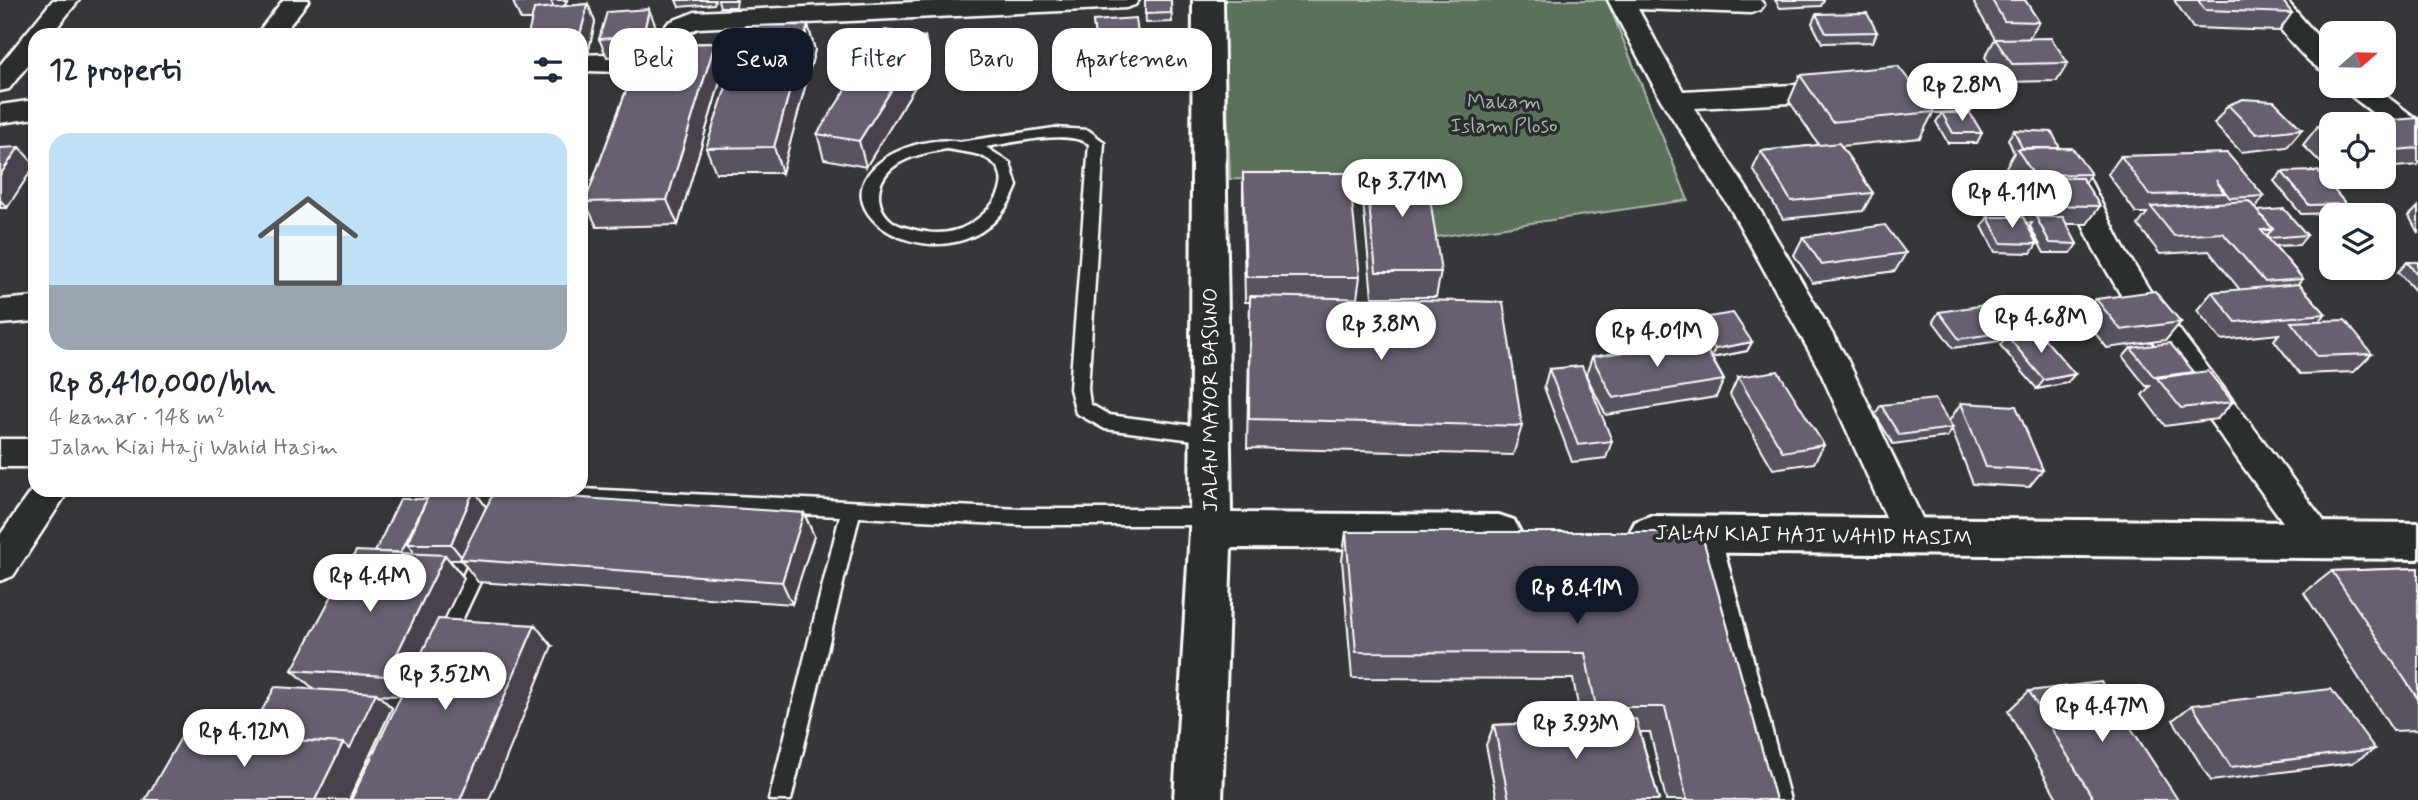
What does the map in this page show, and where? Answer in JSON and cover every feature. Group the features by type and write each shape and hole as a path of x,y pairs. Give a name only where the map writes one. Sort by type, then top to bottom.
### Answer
{"main road":[{"name":"JALAN MAYOR BASUNO","path":"1198,800 1211,523 1208,0"},
{"path":"1211,523 1530,533"},
{"name":"JALAN KIAI HAJI WAHID HASIM","path":"1614,533 2418,541"}],"street":[{"path":"44,28 66,0"},
{"path":"274,28 296,0"},
{"path":"588,63 631,61 655,54 676,26 695,20 1023,2 1126,0"},
{"path":"1751,5 1621,0 1675,100 1744,207 1835,368 1913,537"},
{"path":"2273,0 2319,55"},
{"path":"0,83 28,48"},
{"path":"1675,100 1830,92"},
{"path":"2374,98 2418,134"},
{"path":"2391,110 2418,108"},
{"path":"0,114 28,111"},
{"path":"2058,143 2109,249 2139,299 2317,540"},
{"path":"0,312 28,310"},
{"path":"0,453 28,453"},
{"path":"0,565 46,497"}],"lane":[{"path":"964,145 992,155 1002,163 1008,173 1011,184 1009,197 990,220 966,232 939,239 902,234 877,217 871,205 870,192 884,168 912,150 1054,133 1083,133 1097,142 1079,389 1082,408 1105,422 1210,435"},
{"path":"437,653 509,497"},
{"path":"588,497 850,510 1211,523"},
{"path":"780,800 850,510"},
{"path":"1711,534 1779,800"}],"green space":[{"name":"Makam Islam Ploso","path":"1223,0 1607,0 1688,200 1437,237 1415,184 1230,179"}],"building":[{"path":"513,0 551,0 513,2"},
{"path":"1145,0 1171,0 1171,13 1145,14"},
{"path":"1992,0 2025,0 2039,22 2004,21"},
{"path":"2198,0 2282,0 2292,13 2205,10"},
{"path":"588,4 582,28 530,28 534,9"},
{"path":"649,9 645,28 609,28 609,38 599,39 607,12"},
{"path":"1867,13 1877,32 1826,33 1816,14"},
{"path":"1136,18 1137,28 1094,28 1093,21"},
{"path":"808,25 807,28 745,28"},
{"path":"2051,38 2068,63 2012,64 1995,39"},
{"path":"698,43 712,43 712,53 667,200 588,202 588,194 626,91 698,91"},
{"path":"1898,66 1934,112 1832,122 1800,75"},
{"path":"1962,68 1981,93 1935,95 1918,71"},
{"path":"725,91 790,91 774,147 706,148"},
{"path":"845,91 891,91 859,141 817,134"},
{"path":"2243,99 2274,101 2302,129 2256,134 2228,105"},
{"path":"1942,113 1970,113 1982,133 1953,133"},
{"path":"2418,118 2418,148 2396,150 2396,120"},
{"path":"2014,130 2052,132 2060,148 2022,148"},
{"path":"1839,143 1873,193 1791,201 1761,151"},
{"path":"19,147 0,175 0,148"},
{"path":"2072,148 2091,174 2034,175 2017,149"},
{"path":"2227,153 2264,196 2230,198 2216,180 2224,193 2149,195 2121,156"},
{"path":"1365,165 1425,165 1441,272 1376,272"},
{"path":"2318,171 2319,189 2333,189 2345,203 2309,205 2282,172"},
{"path":"1243,173 1349,173 1360,277 1246,277"},
{"path":"2012,177 2082,178 2100,206 2027,205"},
{"path":"2249,201 2273,229 2261,230 2303,279 2265,282 2223,233 2174,236 2151,207"},
{"path":"2284,209 2307,235 2270,238 2267,235 2273,229 2257,211"},
{"path":"1988,217 2023,217 2037,244 2001,243"},
{"path":"2036,217 2063,217 2077,244 2050,243"},
{"path":"1885,225 1906,253 1822,265 1803,237"},
{"path":"2407,262 2418,262 2418,275"},
{"path":"2299,284 2326,314 2236,322 2212,292"},
{"path":"2155,291 2181,322 2121,330 2096,299"},
{"path":"1250,296 1503,302 1522,426 1249,419"},
{"path":"1985,305 2006,332 1959,339 1939,312"},
{"path":"1733,313 1752,342 1715,349 1696,319"},
{"path":"2345,320 2372,354 2317,356 2291,322"},
{"path":"2037,330 2075,374 2044,380 2007,336"},
{"path":"1701,340 1724,380 1613,398 1592,357"},
{"path":"2170,343 2194,372 2154,377 2131,348"},
{"path":"1582,366 1612,441 1578,445 1549,369"},
{"path":"1778,371 1824,445 1783,452 1738,377"},
{"path":"2208,371 2233,402 2181,408 2157,378"},
{"path":"1935,399 1953,428 1899,435 1881,405"},
{"path":"1961,403 2016,406 2043,470 1986,467"},
{"path":"428,497 471,497 451,544 407,544"},
{"path":"491,497 568,497 804,513 782,582 460,559"},
{"path":"400,499 427,499 401,552 375,552"},
{"path":"1346,532 1701,532 1776,800 1687,800 1665,707 1596,707 1585,653 1356,652"},
{"path":"356,551 445,555 386,676 292,670"},
{"path":"2418,568 2418,699 2332,571"},
{"path":"438,619 535,625 460,800 351,800"},
{"path":"2101,682 2178,800 2094,800 2029,691"},
{"path":"275,687 376,693 350,748 343,743 247,737"},
{"path":"2331,689 2375,749 2231,767 2192,705"},
{"path":"1636,719 1659,800 1509,800 1494,725"},
{"path":"183,734 343,743 315,800 145,800"}]}
